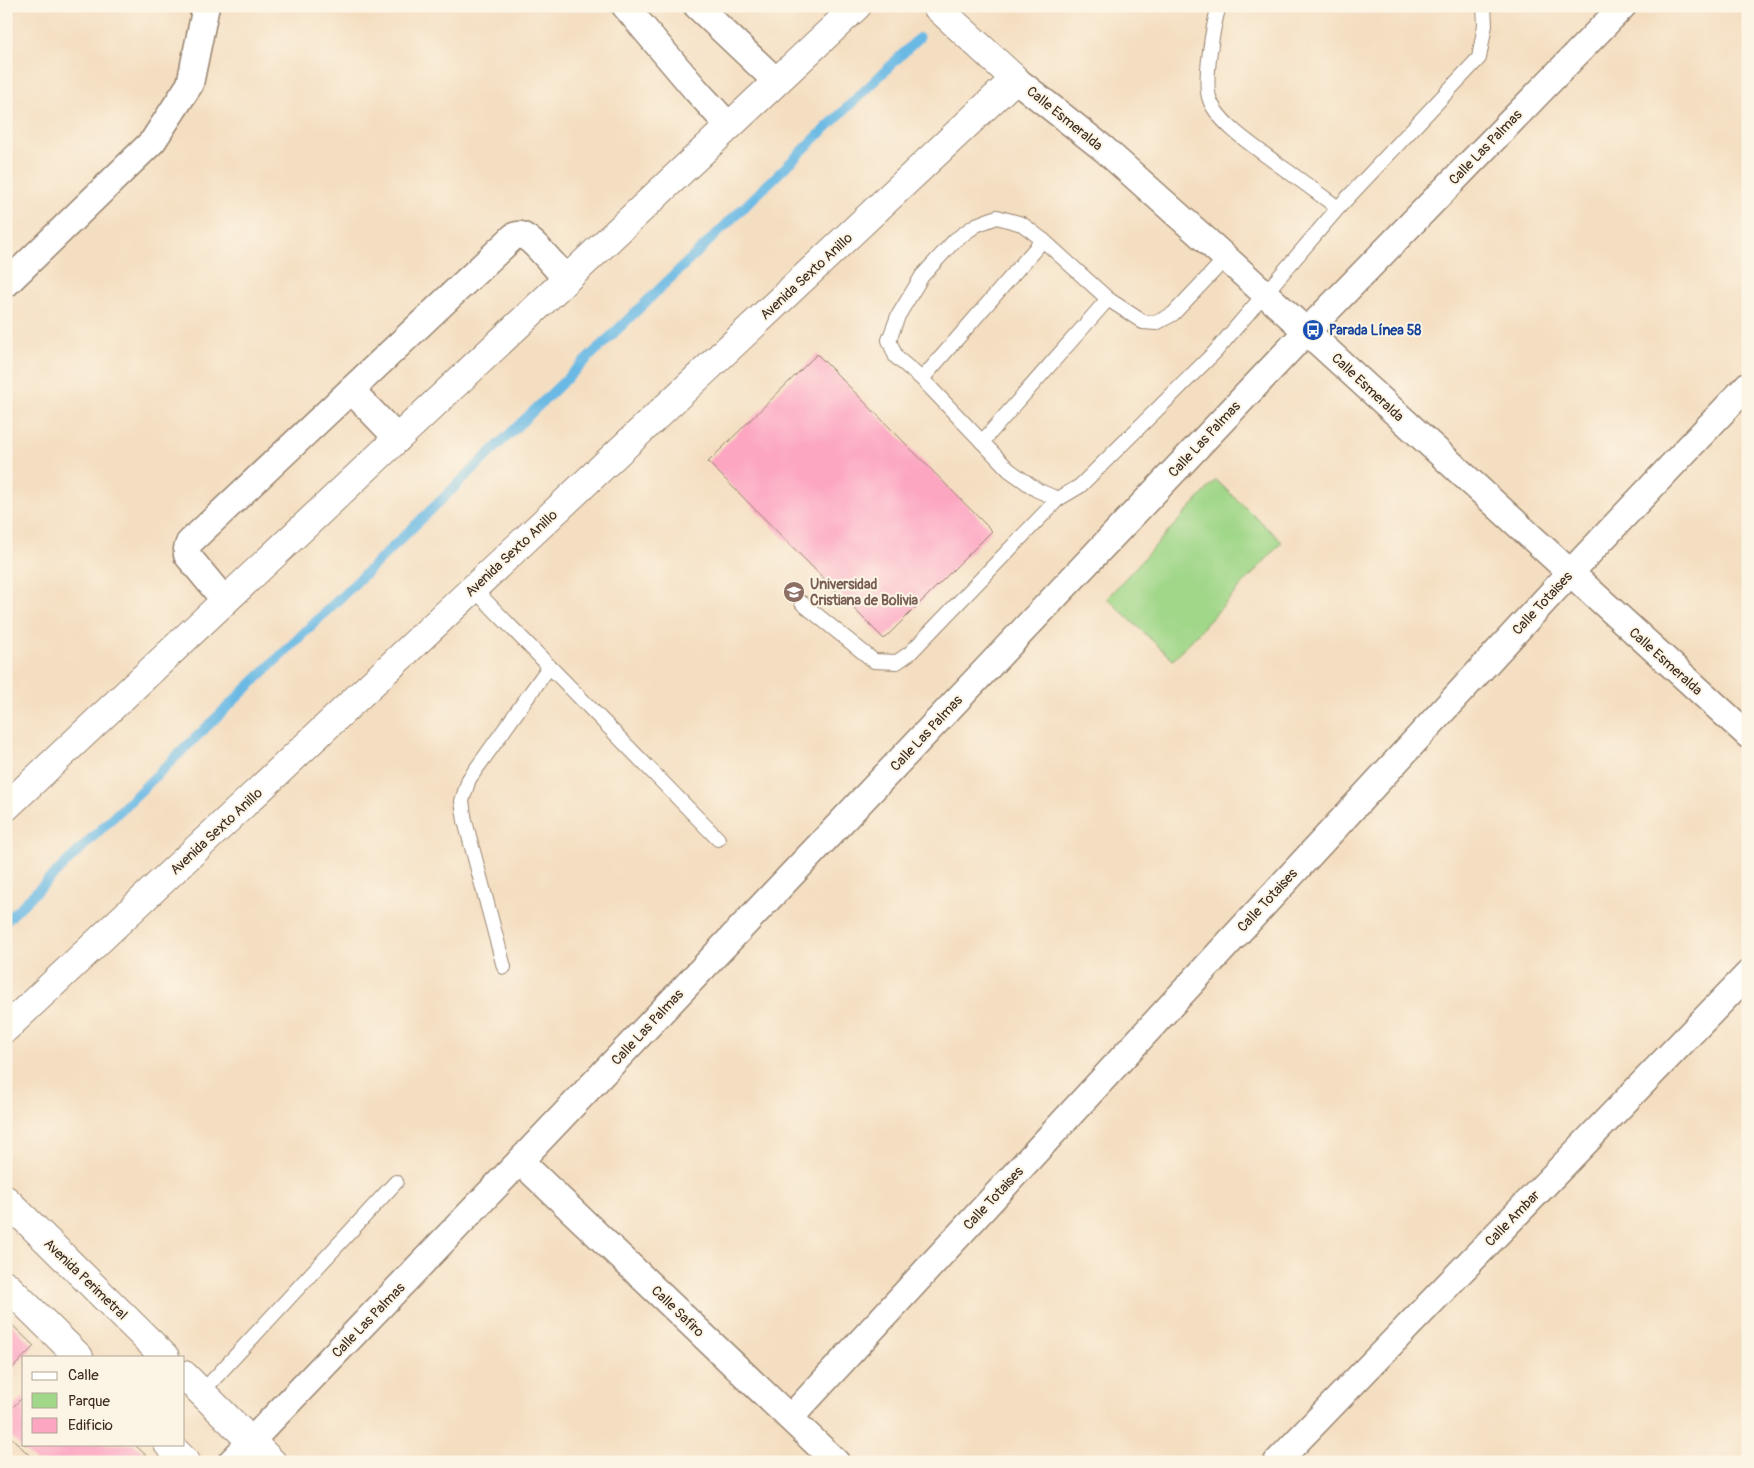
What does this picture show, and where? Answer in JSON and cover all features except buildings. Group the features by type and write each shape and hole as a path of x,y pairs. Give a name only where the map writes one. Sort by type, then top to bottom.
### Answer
{"street":[{"path":"6,284 153,141 190,84 206,6"},
{"path":"625,6 729,126"},
{"path":"697,6 776,81"},
{"path":"6,807 857,6"},
{"name":"Calle Esmeralda","path":"936,6 1015,79 1104,150 1265,293 1748,736"},
{"name":"Calle Las Palmas","path":"231,1462 1307,331 1623,6"},
{"name":"Avenida Sexto Anillo","path":"6,1028 1015,79"},
{"path":"225,601 187,555 186,549 189,543 514,236 519,234 524,236 566,279"},
{"name":"Calle Totaises","path":"790,1418 1570,573 1748,385"},
{"path":"351,390 398,439"},
{"name":"Calle Ambar","path":"1277,1462 1748,974"},
{"name":"Calle Safiro","path":"520,1160 836,1462"},
{"name":"Avenida Perimetral","path":"6,1200 164,1356"},
{"path":"6,1285 78,1356"},
{"path":"193,1384 272,1462"},
{"path":"170,1446 186,1462"}],"lane":[{"path":"1219,6 1208,68 1209,97 1221,117 1236,133 1338,208"},
{"path":"802,603 874,661 897,662 910,653 1058,499 1080,486 1215,352 1338,208 1479,58 1485,25 1484,6"},
{"path":"1058,499 1037,490 1009,470 922,379 896,357 889,340 898,316 922,276 954,240 976,225 997,217 1022,224 1043,240 1108,298 1143,322 1156,323 1172,314 1226,258"},
{"path":"922,379 1043,240"},
{"path":"982,442 1108,298"},
{"path":"474,589 718,840"},
{"path":"504,967 465,821 462,802 469,779 550,667"},
{"path":"193,1384 396,1182"}],"green space":[{"path":"1216,480 1282,542 1173,660 1107,598"}],"waterway":[{"path":"6,921 919,38"}],"place":[{"name":"Parada Línea 58","path":"1313,330"},
{"name":"Universidad Cristiana de Bolivia","path":"794,592"}]}
